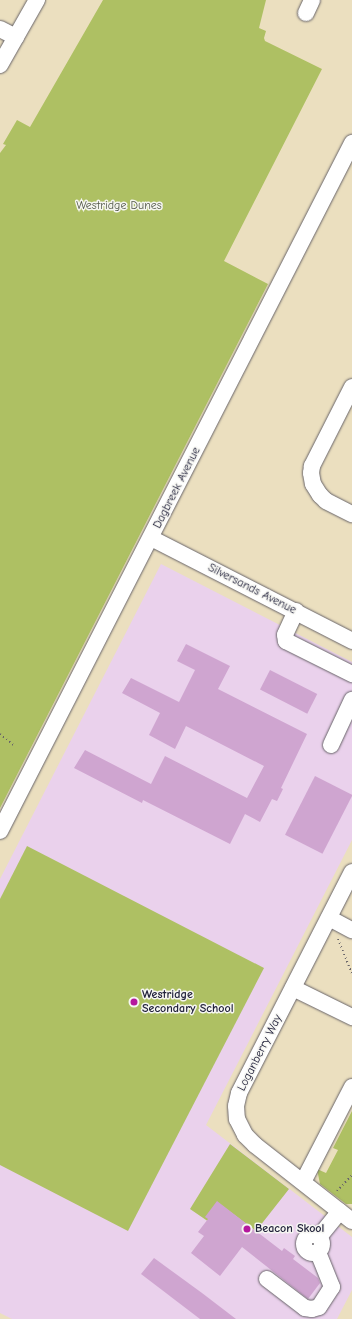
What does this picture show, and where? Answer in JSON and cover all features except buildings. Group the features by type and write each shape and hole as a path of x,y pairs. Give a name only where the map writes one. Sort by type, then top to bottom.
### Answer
{"street":[{"path":"0,65 37,0"},
{"path":"0,29 16,38"},
{"name":"Dagbreek Avenue","path":"0,831 352,143"},
{"path":"351,392 312,466 311,473 313,484 326,501 352,514"},
{"name":"Silversands Avenue","path":"151,538 352,640"},
{"path":"296,611 284,637 286,641 352,674"},
{"path":"331,745 352,700"},
{"name":"Loganberry Way","path":"346,1216 244,1135 237,1119 236,1106 239,1093 352,872"},
{"path":"329,918 352,930"},
{"path":"293,988 352,1017"},
{"path":"303,1182 352,1087"},
{"path":"267,1279 305,1308 312,1309 319,1306 332,1287 318,1244 346,1216"}],"path":[{"path":"0,734 15,746"},
{"path":"338,938 352,973"}],"shaded area":[{"name":"Westridge Secondary School","path":"161,564 352,662 352,840 206,1125 352,1237 352,1290 337,1319 12,1319 0,1313 0,879"}],"green space":[{"name":"Westridge Dunes","path":"103,0 266,0 259,28 266,31 264,38 265,41 322,69 224,261 268,284 0,808 0,153 6,145 3,144 17,120 30,127"},
{"path":"27,846 264,968 128,1231 0,1165 0,899"},
{"path":"352,1111 352,1204 346,1204 320,1184 317,1169 326,1173 338,1150 333,1148"},
{"path":"230,1144 289,1189 256,1231 217,1202 209,1222 190,1209"}],"place":[{"name":"Westridge Secondary School","path":"134,1002"},
{"name":"Beacon Skool","path":"247,1229"}]}
